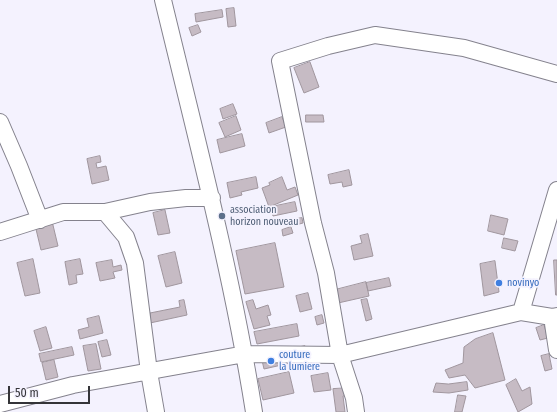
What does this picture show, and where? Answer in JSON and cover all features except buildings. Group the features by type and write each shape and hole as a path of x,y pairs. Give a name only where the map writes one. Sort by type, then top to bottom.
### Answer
{"street":[{"path":"163,0 212,198 245,354 254,412"},
{"path":"356,412 354,398 340,355 326,273 313,223 280,61 328,46 375,35 464,48 557,74"},
{"path":"0,122 40,220"},
{"path":"521,312 557,190"},
{"path":"0,232 63,212 105,212 150,202 186,198 212,198"},
{"path":"105,212 126,236 135,263 149,372 156,412"},
{"path":"0,404 73,385 245,354 340,355 521,312 554,317 557,350"}],"place":[{"name":"association horizon nouveau","path":"222,216"},
{"name":"novinyo","path":"499,283"},
{"name":"couture la lumiere","path":"271,361"}]}
